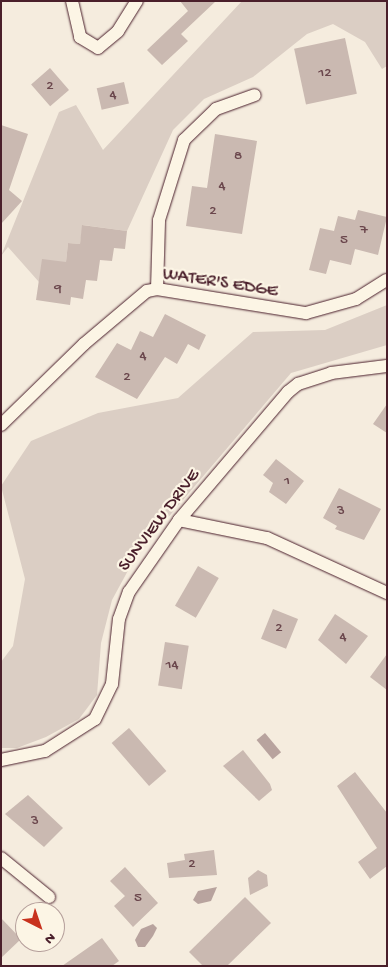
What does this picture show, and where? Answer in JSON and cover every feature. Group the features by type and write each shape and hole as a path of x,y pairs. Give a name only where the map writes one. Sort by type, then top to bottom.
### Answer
{"street":[{"path":"72,1 80,37 98,48 118,31 137,1"},
{"path":"158,289 159,220 184,140 216,109 255,95"},
{"name":"WATER'S EDGE","path":"1,425 84,344 138,298 158,289 306,313 356,299 387,280"},
{"name":"SUNVIEW DRIVE","path":"1,760 45,751 95,719 112,684 119,618 129,592 179,520 298,384 332,373 387,366"},
{"path":"179,520 283,544 387,594"},
{"path":"1,858 49,897"}],"shaded area":[{"path":"242,1 387,1 387,66 382,69 365,42 333,24 307,34 253,77 204,99 173,130 127,231 83,225 80,244 68,243 66,262 39,282 8,247 1,256 59,112 76,105 103,150"},
{"path":"387,305 387,345 291,373 137,554 112,600 101,643 97,695 79,719 46,737 17,748 1,748 1,662 13,646 25,579 1,486 31,441 98,413 178,398 253,332 325,330"},
{"path":"265,733 281,752 273,759 257,740"},
{"path":"217,887 211,901 198,904 193,900 198,891"},
{"path":"153,924 157,928 153,936 145,947 138,947 135,940 141,929"}],"building":[{"path":"180,1 216,1 181,34 188,41 162,65 147,50 188,11"},
{"path":"345,38 357,94 306,105 294,49"},
{"path":"50,68 69,90 50,106 31,84"},
{"path":"124,82 129,103 102,110 97,88"},
{"path":"1,125 28,134 9,190 22,201 1,224"},
{"path":"215,134 257,141 242,234 186,226 192,186 207,188"},
{"path":"358,210 387,217 378,255 355,249 351,265 330,260 326,274 309,270 320,228 334,231 338,216 355,220"},
{"path":"82,225 127,231 125,249 114,248 112,261 100,260 97,281 86,280 83,299 71,297 70,305 36,300 42,259 66,262 68,243 80,244"},
{"path":"165,314 206,335 199,350 188,344 177,364 165,357 137,399 95,377 117,343 131,350 140,331 153,337"},
{"path":"387,404 387,433 373,424"},
{"path":"276,459 304,481 286,504 269,492 273,483 263,475"},
{"path":"339,488 381,509 364,540 335,529 337,526 323,518"},
{"path":"198,566 219,578 196,618 175,606"},
{"path":"273,609 298,619 286,649 261,639"},
{"path":"335,614 368,636 346,664 318,640"},
{"path":"165,642 189,646 182,689 158,685"},
{"path":"387,654 387,690 370,677"},
{"path":"129,728 166,771 149,786 112,743"},
{"path":"243,750 270,784 272,790 259,801 223,766"},
{"path":"355,772 387,813 387,866 370,879 358,862 377,848 337,786"},
{"path":"28,795 63,828 44,847 5,814"},
{"path":"214,850 217,875 169,878 167,863 185,860 184,854"},
{"path":"125,867 158,903 133,927 114,906 125,896 110,881"},
{"path":"258,870 267,875 268,886 250,895 248,878"},
{"path":"245,897 271,923 227,966 203,966 189,952"},
{"path":"1,918 15,933 15,945 1,958"},
{"path":"102,938 119,961 112,966 62,966"}]}
